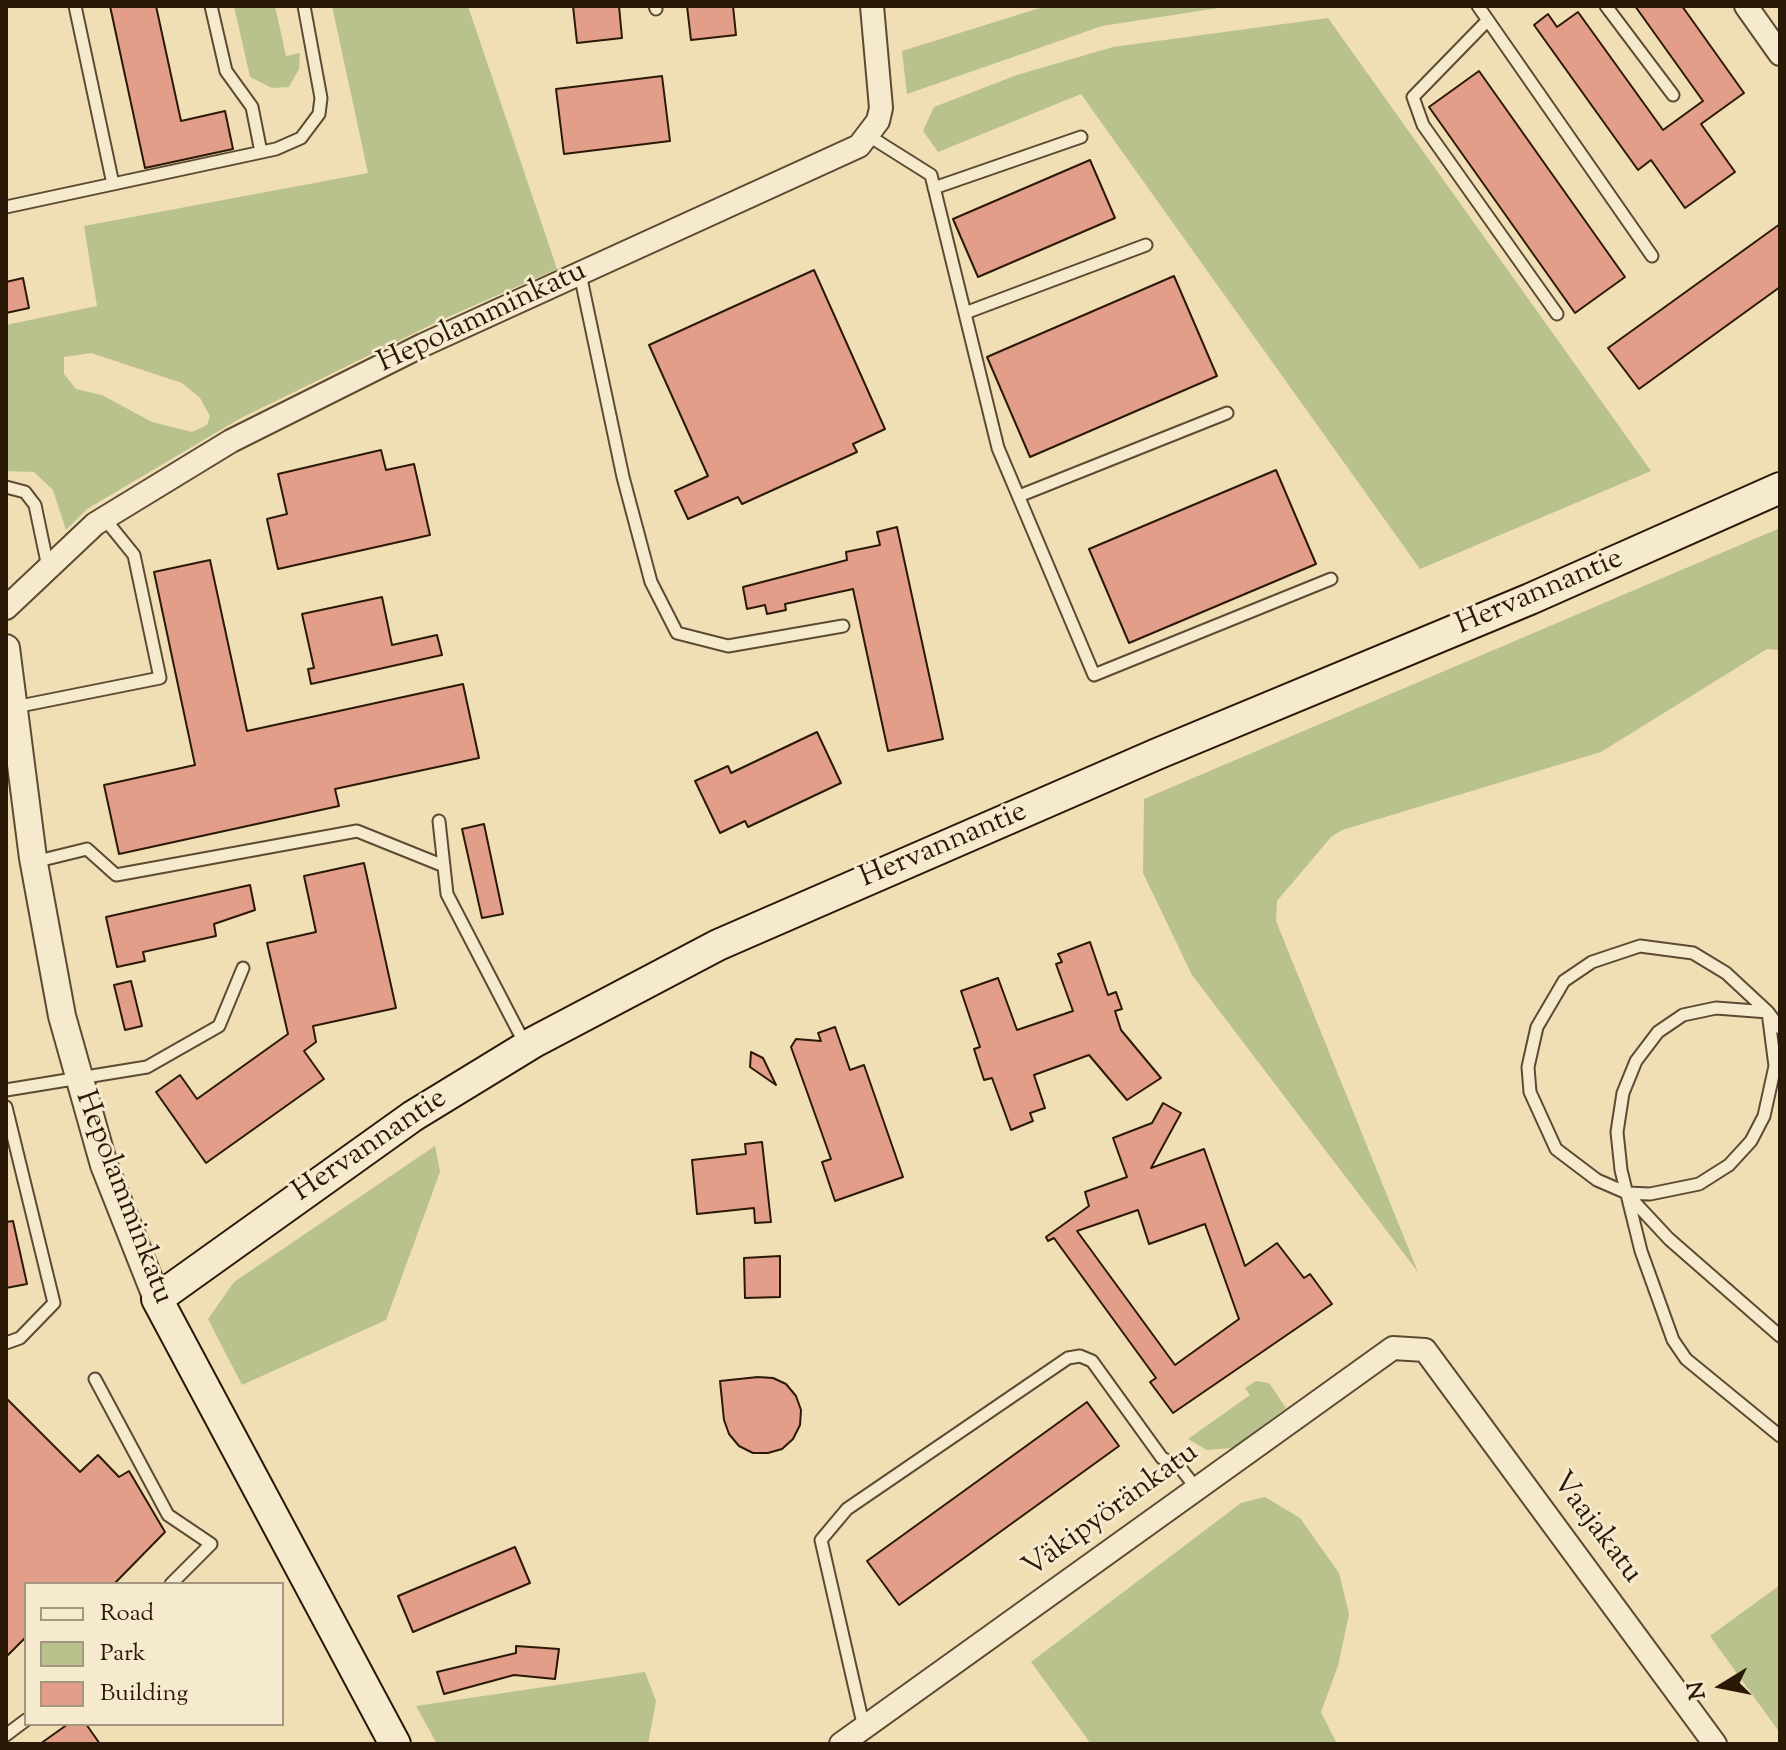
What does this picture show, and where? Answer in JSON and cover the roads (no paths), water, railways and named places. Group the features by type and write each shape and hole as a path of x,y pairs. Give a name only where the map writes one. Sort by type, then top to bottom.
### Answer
{"main road":[{"name":"Hervannantie","path":"157,1299 400,1125 527,1047 718,945 1157,754 1530,599 1780,488"},
{"name":"Hepolamminkatu","path":"157,1299 393,1743"}],"street":[{"path":"869,136 881,108 872,6"},
{"path":"1746,6 1780,54"},
{"name":"Hepolamminkatu","path":"6,608 104,518 231,441 335,387 838,157 869,136"},
{"name":"Hepolamminkatu","path":"6,648 44,932 77,1076 125,1223 157,1299"},
{"name":"Väkipyöränkatu","path":"841,1744 1393,1348 1425,1350"},
{"name":"Vaajakatu","path":"1425,1350 1715,1744"}],"lane":[{"path":"75,6 113,184"},
{"path":"211,6 226,71 252,107 261,152"},
{"path":"6,207 261,152 301,138 319,114 320,81 304,6"},
{"path":"1478,6 1652,256"},
{"path":"1606,6 1673,95"},
{"path":"1488,20 1413,97 1423,125 1557,314"},
{"path":"869,136 931,175 998,448 1094,675 1331,579"},
{"path":"934,188 1081,137"},
{"path":"965,313 1146,245"},
{"path":"580,274 623,477 651,582 677,633 728,646 843,626"},
{"path":"1019,496 1227,413"},
{"path":"6,487 25,492 35,505 48,567"},
{"path":"15,707 160,678 134,555 104,518"},
{"path":"439,821 447,894 527,1047"},
{"path":"34,862 87,849 116,875 357,831 444,866"},
{"path":"1768,1012 1775,1066 1764,1116 1751,1141 1729,1165 1699,1184 1650,1194 1627,1193 1597,1180 1556,1149 1530,1092 1528,1067 1537,1027 1564,981 1592,962 1640,946 1693,953 1726,973 1768,1012 1780,1028"},
{"path":"6,1090 147,1067 219,1026 243,968"},
{"path":"1768,1012 1716,1008 1683,1015 1658,1032 1636,1061 1623,1093 1617,1132 1627,1193 1652,1290 1673,1340 1686,1359 1780,1436"},
{"path":"6,1107 54,1303 20,1338 6,1343"},
{"path":"1627,1193 1669,1239 1778,1331"},
{"path":"864,1728 821,1540 847,1509 1068,1358 1080,1356 1092,1361 1162,1458 1179,1466 1196,1488"},
{"path":"95,1379 168,1515 211,1544 173,1582"},
{"path":"6,1735 24,1722"}]}
